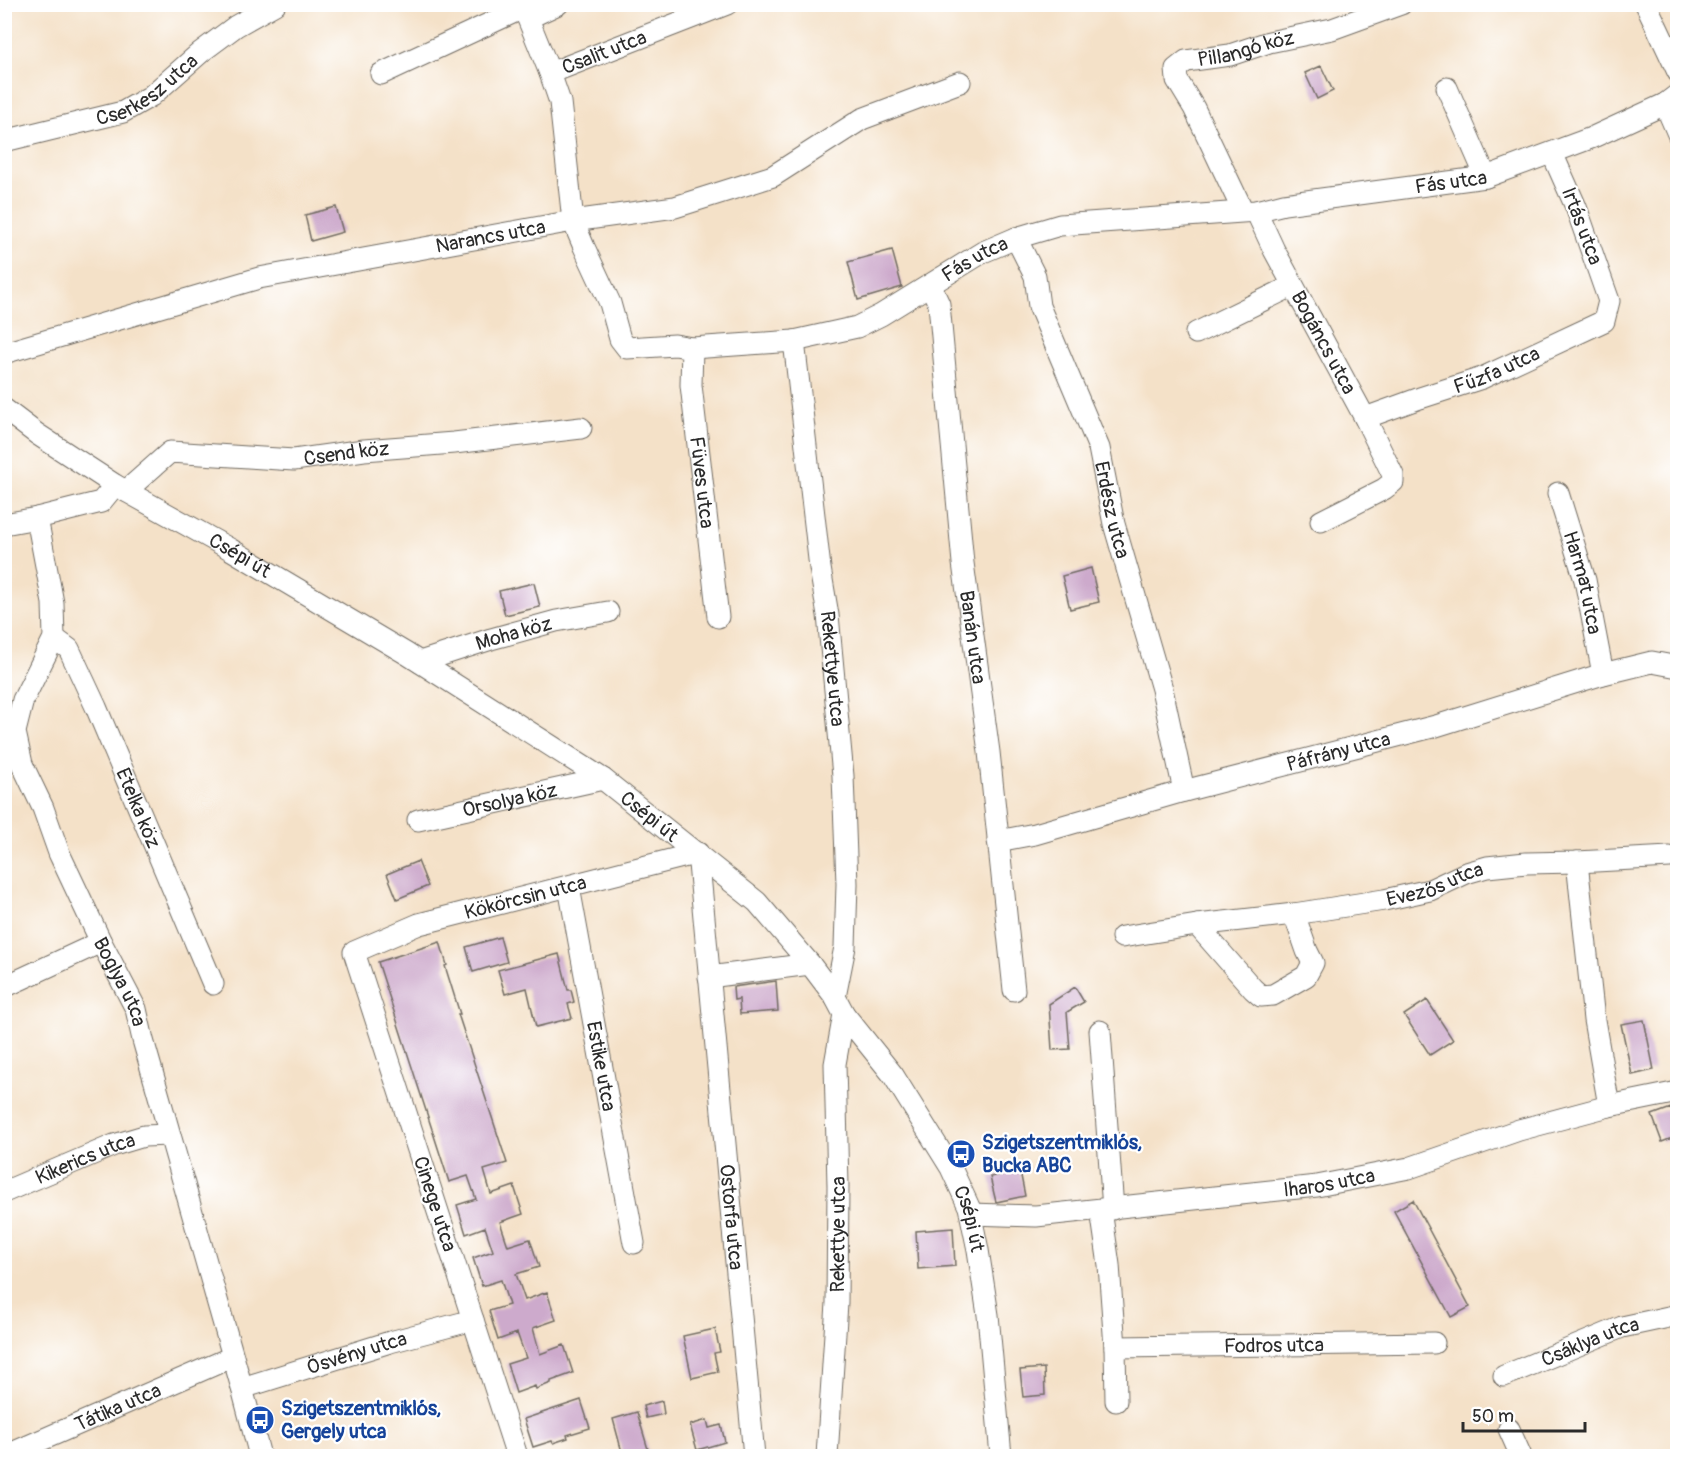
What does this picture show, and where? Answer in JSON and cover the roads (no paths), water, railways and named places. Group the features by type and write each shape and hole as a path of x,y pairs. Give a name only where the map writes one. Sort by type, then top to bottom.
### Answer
{"street":[{"name":"Cserkesz utca","path":"4,141 123,112 151,96 201,52 236,26 275,4"},
{"path":"381,74 524,10 558,4"},
{"name":"Csalit utca","path":"550,74 727,4"},
{"name":"Pillangó köz","path":"1250,211 1177,80 1176,69 1186,61 1230,55 1269,42 1332,29 1401,4"},
{"path":"1646,4 1677,72"},
{"name":"Fás utca","path":"524,10 560,102 573,221 610,303 620,339 627,348 675,345 692,348 794,341 857,327 983,252 1016,238 1060,225 1250,211 1284,204 1486,177 1591,138 1671,99"},
{"name":"Narancs utca","path":"4,352 259,278 573,221 675,207 773,176 861,119 960,82"},
{"path":"1448,88 1486,177"},
{"path":"1671,99 1677,134"},
{"name":"Irtás utca","path":"1552,153 1576,207 1609,301"},
{"name":"Bogáncs utca","path":"1250,211 1274,250 1365,418 1393,475 1393,482 1384,489 1321,521"},
{"name":"Erdész utca","path":"1016,238 1035,276 1039,306 1099,448 1114,524 1162,689 1184,791"},
{"name":"Banán utca","path":"930,285 939,304 963,563 989,752 1014,990"},
{"path":"1196,333 1292,286"},
{"name":"Fűzfa utca","path":"1365,418 1482,378 1604,321 1609,301"},
{"name":"Rekettye utca","path":"794,341 820,568 828,615 843,776 847,884 845,947 835,1064 838,1186 837,1303 827,1456"},
{"name":"Füves utca","path":"692,348 691,385 718,617"},
{"name":"Csépi út","path":"4,409 37,434 120,488 230,549 420,662 603,778 757,902 810,964 893,1075 951,1168 971,1214 978,1250 1001,1456"},
{"name":"Csend köz","path":"4,524 101,502 170,452 294,460 364,450 454,443 581,428"},
{"name":"Harmat utca","path":"1558,493 1586,580 1603,674"},
{"name":"Boglya utca","path":"37,518 53,603 54,638 10,731 22,764 43,808 59,853 136,1009 169,1135 260,1456"},
{"name":"Moha köz","path":"420,662 545,624 608,612"},
{"name":"Etelka köz","path":"54,638 69,649 96,707 213,984"},
{"name":"Páfrány utca","path":"998,841 1035,834 1184,791 1436,726 1603,674 1652,662 1677,667"},
{"name":"Orsolya köz","path":"418,820 603,778"},
{"name":"Kökörcsin utca","path":"354,952 419,924 698,854"},
{"name":"Ostorfa utca","path":"698,854 754,1456"},
{"name":"Evezős utca","path":"1122,937 1384,900 1430,890 1466,873 1487,867 1526,863 1670,857"},
{"path":"1577,862 1594,1020 1609,1106"},
{"name":"Estike utca","path":"569,887 634,1243"},
{"path":"1197,925 1261,996 1273,994 1306,976 1313,963 1294,914"},
{"path":"4,987 101,942"},
{"name":"Cinege utca","path":"354,952 517,1456"},
{"path":"709,977 810,964"},
{"path":"1100,1031 1116,1401"},
{"name":"Iharos utca","path":"971,1214 1036,1216 1317,1186 1399,1171 1519,1130 1609,1106 1677,1092"},
{"name":"Kikerics utca","path":"4,1192 114,1145 144,1136 169,1135"},
{"name":"Csáklya utca","path":"1504,1376 1622,1327 1677,1316"},
{"name":"Ösvény utca","path":"242,1388 390,1342 473,1320"},
{"name":"Fodros utca","path":"1115,1347 1434,1343"},
{"name":"Tátika utca","path":"5,1456 232,1357"},
{"path":"1509,1429 1521,1456"}],"place":[{"name":"Szigetszentmiklós, Bucka ABC","path":"961,1154"},
{"name":"Szigetszentmiklós, Gergely utca","path":"260,1420"}]}
